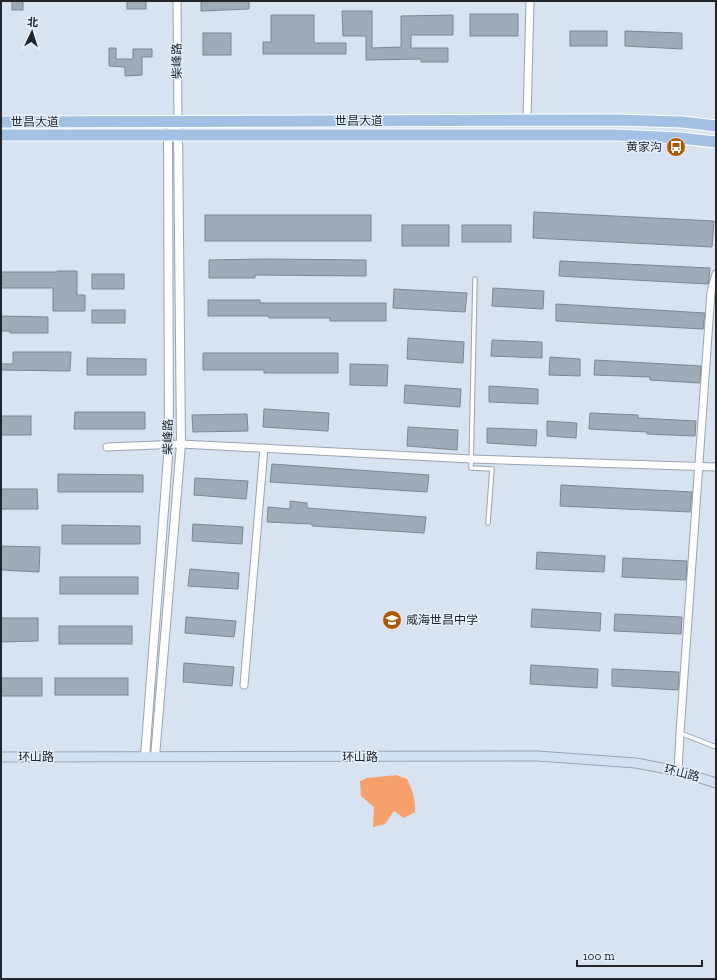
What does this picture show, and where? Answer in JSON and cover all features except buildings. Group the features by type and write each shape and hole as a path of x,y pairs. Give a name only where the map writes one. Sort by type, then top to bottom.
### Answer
{"main road":[{"name":"世昌大道","path":"1,122 618,120 682,122 716,126"},
{"name":"世昌大道","path":"1,135 617,135 680,138 716,142"},
{"name":"环山路","path":"1,757 537,756 636,763 678,771 716,782"}],"street":[{"name":"柴峰路","path":"177,1 178,121"},
{"path":"527,120 530,1"},
{"path":"173,135 178,121"},
{"name":"柴峰路","path":"145,757 169,444 173,135"},
{"name":"柴峰路","path":"155,757 180,444 173,135"},
{"path":"678,771 711,292 716,274"},
{"path":"107,447 180,444 472,459 716,467"},
{"path":"244,685 264,448"}],"lane":[{"path":"475,279 471,468 492,469 488,523"},
{"path":"680,733 716,747"}],"shaded area":[{"path":"397,775 407,779 415,803 415,812 404,818 394,811 385,824 373,827 374,807 361,796 360,781 367,778"}],"place":[{"name":"黄家沟","path":"676,147"},
{"name":"威海世昌中学","path":"392,620"}]}
